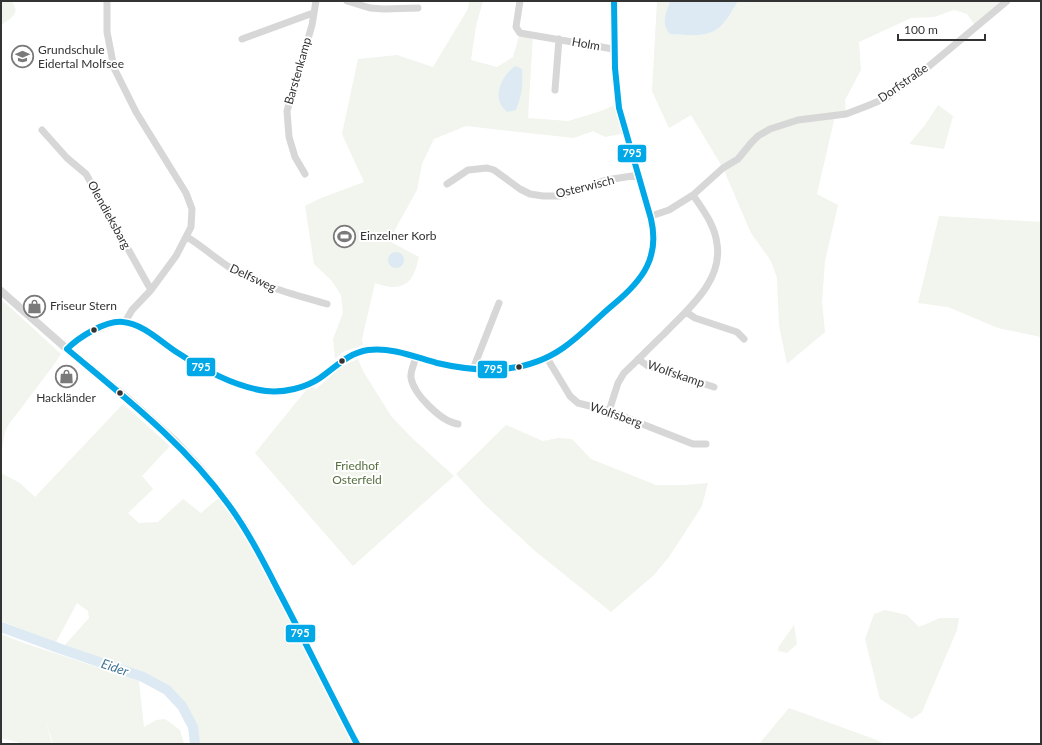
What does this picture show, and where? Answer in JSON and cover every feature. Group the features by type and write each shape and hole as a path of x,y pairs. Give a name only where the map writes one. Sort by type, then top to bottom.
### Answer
{"street":[{"path":"107,1 107,32 114,68 136,112 189,199 192,209 191,227 187,237 165,273 132,310 125,322"},
{"name":"Barstenkamp","path":"306,174 295,157 289,136 287,111 312,25 316,1"},
{"path":"347,1 370,8 384,10 418,8"},
{"name":"Holm","path":"520,1 516,26 520,33 613,49"},
{"path":"67,349 72,343 102,327 114,322 125,322 142,329 202,367 238,384 266,391 282,391 300,387 316,380 348,355 360,351 379,349 394,351 446,365 493,370 530,365 547,358 567,345 622,297 642,277 648,268 654,247 655,236 651,216 619,107 614,74 614,1"},
{"name":"Dorfstraße","path":"651,216 669,210 694,195 723,168 738,159 758,136 770,129 798,120 846,114 886,98 922,72 1007,1"},
{"name":"Barstenkamp","path":"242,39 314,13"},
{"name":"Holm","path":"555,90 559,39"},
{"name":"Olendieksbarg","path":"42,130 67,158 86,174 151,290"},
{"name":"Osterwisch","path":"447,184 468,170 487,168 494,170 520,189 530,194 560,196 606,180 639,175"},
{"name":"Wolfskamp","path":"609,411 620,378 696,301 709,282 717,263 718,254 714,232 709,219 694,195"},
{"name":"Delfsweg","path":"187,237 197,242 224,264 268,287 327,304"},
{"path":"1,291 67,349 127,398 175,441 222,495 245,528 262,559 357,744"},
{"path":"473,369 499,303"},
{"path":"686,312 695,318 737,332 744,339"},
{"path":"416,358 411,373 411,379 423,399 446,421 452,424 458,424"},
{"name":"Wolfsberg","path":"547,358 574,401 609,411 692,444 706,444"},
{"name":"Wolfskamp","path":"638,359 648,366 714,387"}],"green space":[{"path":"1,1 11,1 14,5 15,12 14,15 1,25"},
{"path":"469,1 483,1 476,26 471,60 497,67 513,57 520,33 533,35 528,118 568,121 601,111 619,103 626,133 605,137 593,131 574,138 466,126 434,139 422,164 417,190 392,235 387,240 419,257 415,271 407,283 398,287 375,283 362,339 363,345 343,352 335,359 333,339 343,313 341,295 331,280 314,264 305,206 321,198 364,182 342,134 358,59 397,55 433,67 468,9"},
{"path":"657,1 670,1 664,20 670,34 697,35 712,32 718,28 728,17 738,1 1007,1 976,27 967,14 954,10 934,17 911,18 859,42 861,70 845,100 846,114 835,116 817,194 838,205 825,261 822,302 825,332 787,364 779,325 777,278 771,261 751,233 723,168 691,115 669,128 652,91"},
{"path":"938,105 953,116 944,149 909,144 925,125"},
{"path":"939,216 1041,222 1041,337 998,328 948,307 918,303"},
{"path":"1,299 61,354 9,424 5,432 1,454"},
{"name":"Friedhof Osterfeld","path":"358,359 363,371 391,416 411,437 454,476 353,566 255,453 307,389 312,387 316,389 341,367"},
{"path":"123,404 170,446 142,476 153,489 128,513 139,523 158,522 183,499 201,513 222,495 228,503 357,744 199,744 196,727 188,707 170,687 144,675 64,646 89,618 88,611 77,603 56,642 1,621 1,473 20,483 35,497"},
{"path":"506,425 543,441 558,438 572,439 591,459 656,485 708,483 702,506 669,557 654,575 611,612 535,551 484,504 456,474"},
{"path":"885,610 907,615 919,627 940,618 959,618 957,630 922,712 912,719 880,699 865,639 874,614"},
{"path":"794,625 797,644 787,653 778,651 779,646"},
{"path":"1,634 139,681 144,727 156,720 165,719 180,730 184,744 53,744 45,719 52,744 24,744 1,738"},
{"path":"789,708 874,739 885,744 759,744"}],"shaded area":[{"path":"670,1 738,1 728,17 713,32 697,35 684,35 670,34 665,26 665,18"},
{"path":"515,66 522,69 521,95 516,110 507,112 501,106 499,100 499,89 504,78"},
{"path":"396,252 402,254 404,260 402,266 396,268 390,266 388,260 390,254"}],"waterway":[{"name":"Eider","path":"1,627 143,677 167,690 182,706 193,727 195,744"}],"transit line":[{"name":"795","path":"67,349 78,339 101,326 116,322 131,323 152,334 172,349 220,377 243,386 266,391 280,391 308,385 348,357 368,350 377,349 395,351 437,363 470,369 486,370 518,367 549,357 570,343 624,295 641,277 651,256 653,245 651,219 619,108 615,68 614,1"},
{"name":"795","path":"67,349 173,441 211,482 228,504 261,557 357,744"}],"place":[{"name":"Grundschule Eidertal Molfsee","path":"22,57"},
{"name":"Einzelner Korb","path":"344,236"},
{"name":"Friseur Stern","path":"35,306"},
{"name":"Hackländer","path":"66,377"}]}
